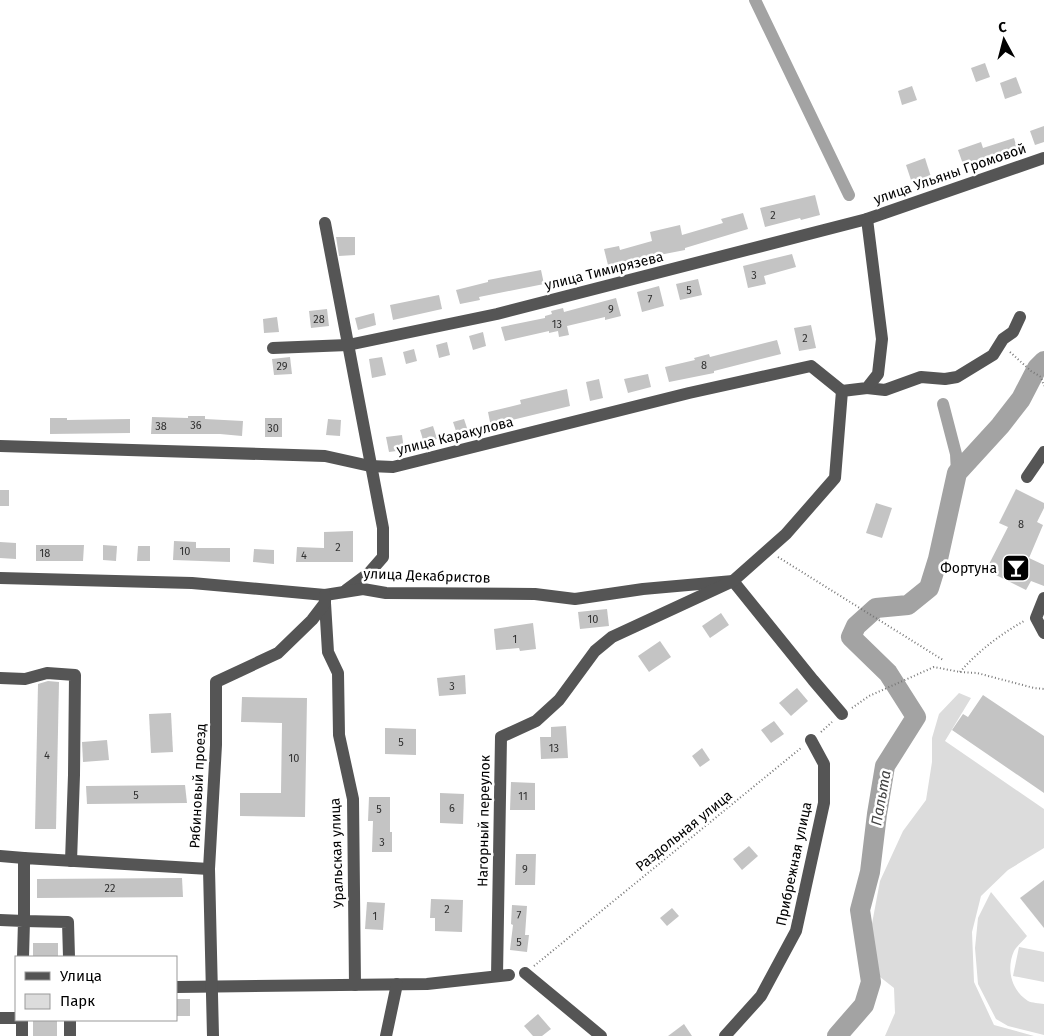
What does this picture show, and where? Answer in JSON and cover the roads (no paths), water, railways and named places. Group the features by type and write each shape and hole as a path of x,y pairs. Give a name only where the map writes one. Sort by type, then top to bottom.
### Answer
{"street":[{"name":"улица Ульяны Громовой","path":"866,219 1044,158"},
{"name":"улица Тимирязева","path":"273,348 348,345 497,314 866,219"},
{"path":"866,219 882,340 878,374 867,388"},
{"path":"325,223 383,528 383,557 369,573 345,591"},
{"path":"842,714 734,581 786,534 835,478 842,391 867,388 885,390 921,377 945,379 957,377 993,355 1003,340 1013,332 1020,317"},
{"name":"улица Каракулова","path":"0,446 325,456 370,466 393,467 689,393 811,366 842,391"},
{"path":"1027,477 1044,452"},
{"name":"улица Декабристов","path":"0,578 192,583 325,599 345,591 363,589 395,593 535,594 574,599 643,589 734,581"},
{"name":"Нагорный переулок","path":"397,984 427,984 503,976 500,737 536,721 559,700 595,651 612,637 734,581"},
{"path":"1044,598 1036,618 1044,633"},
{"name":"Рябиновый проезд","path":"214,1036 211,987 209,869 216,745 216,682 278,653 312,620 325,599"},
{"name":"Уральская улица","path":"325,599 328,652 338,673 338,735 352,799 355,985"},
{"path":"0,678 25,679 47,673 75,675 71,861"},
{"name":"Прибрежная улица","path":"724,1036 760,996 796,931 824,803 824,764 811,740"},
{"path":"0,856 209,869"},
{"path":"23,956 24,858"},
{"path":"0,920 68,922 68,956"},
{"path":"525,973 601,1036"},
{"path":"178,987 397,984 386,1036"},
{"path":"0,1018 15,1018"},
{"path":"22,1021 22,1036"},
{"path":"70,1021 70,1036"}],"waterway":[{"path":"755,0 849,195"},
{"name":"Пальта","path":"837,1036 864,1005 871,982 860,910 870,872 885,766 916,717 888,673 851,637 856,626 876,608 908,605 929,588 938,559 957,473 1000,426 1021,399 1037,368 1044,361"},
{"path":"943,404 956,454 957,473"}],"place":[{"name":"Фортуна","path":"1016,568"}]}
